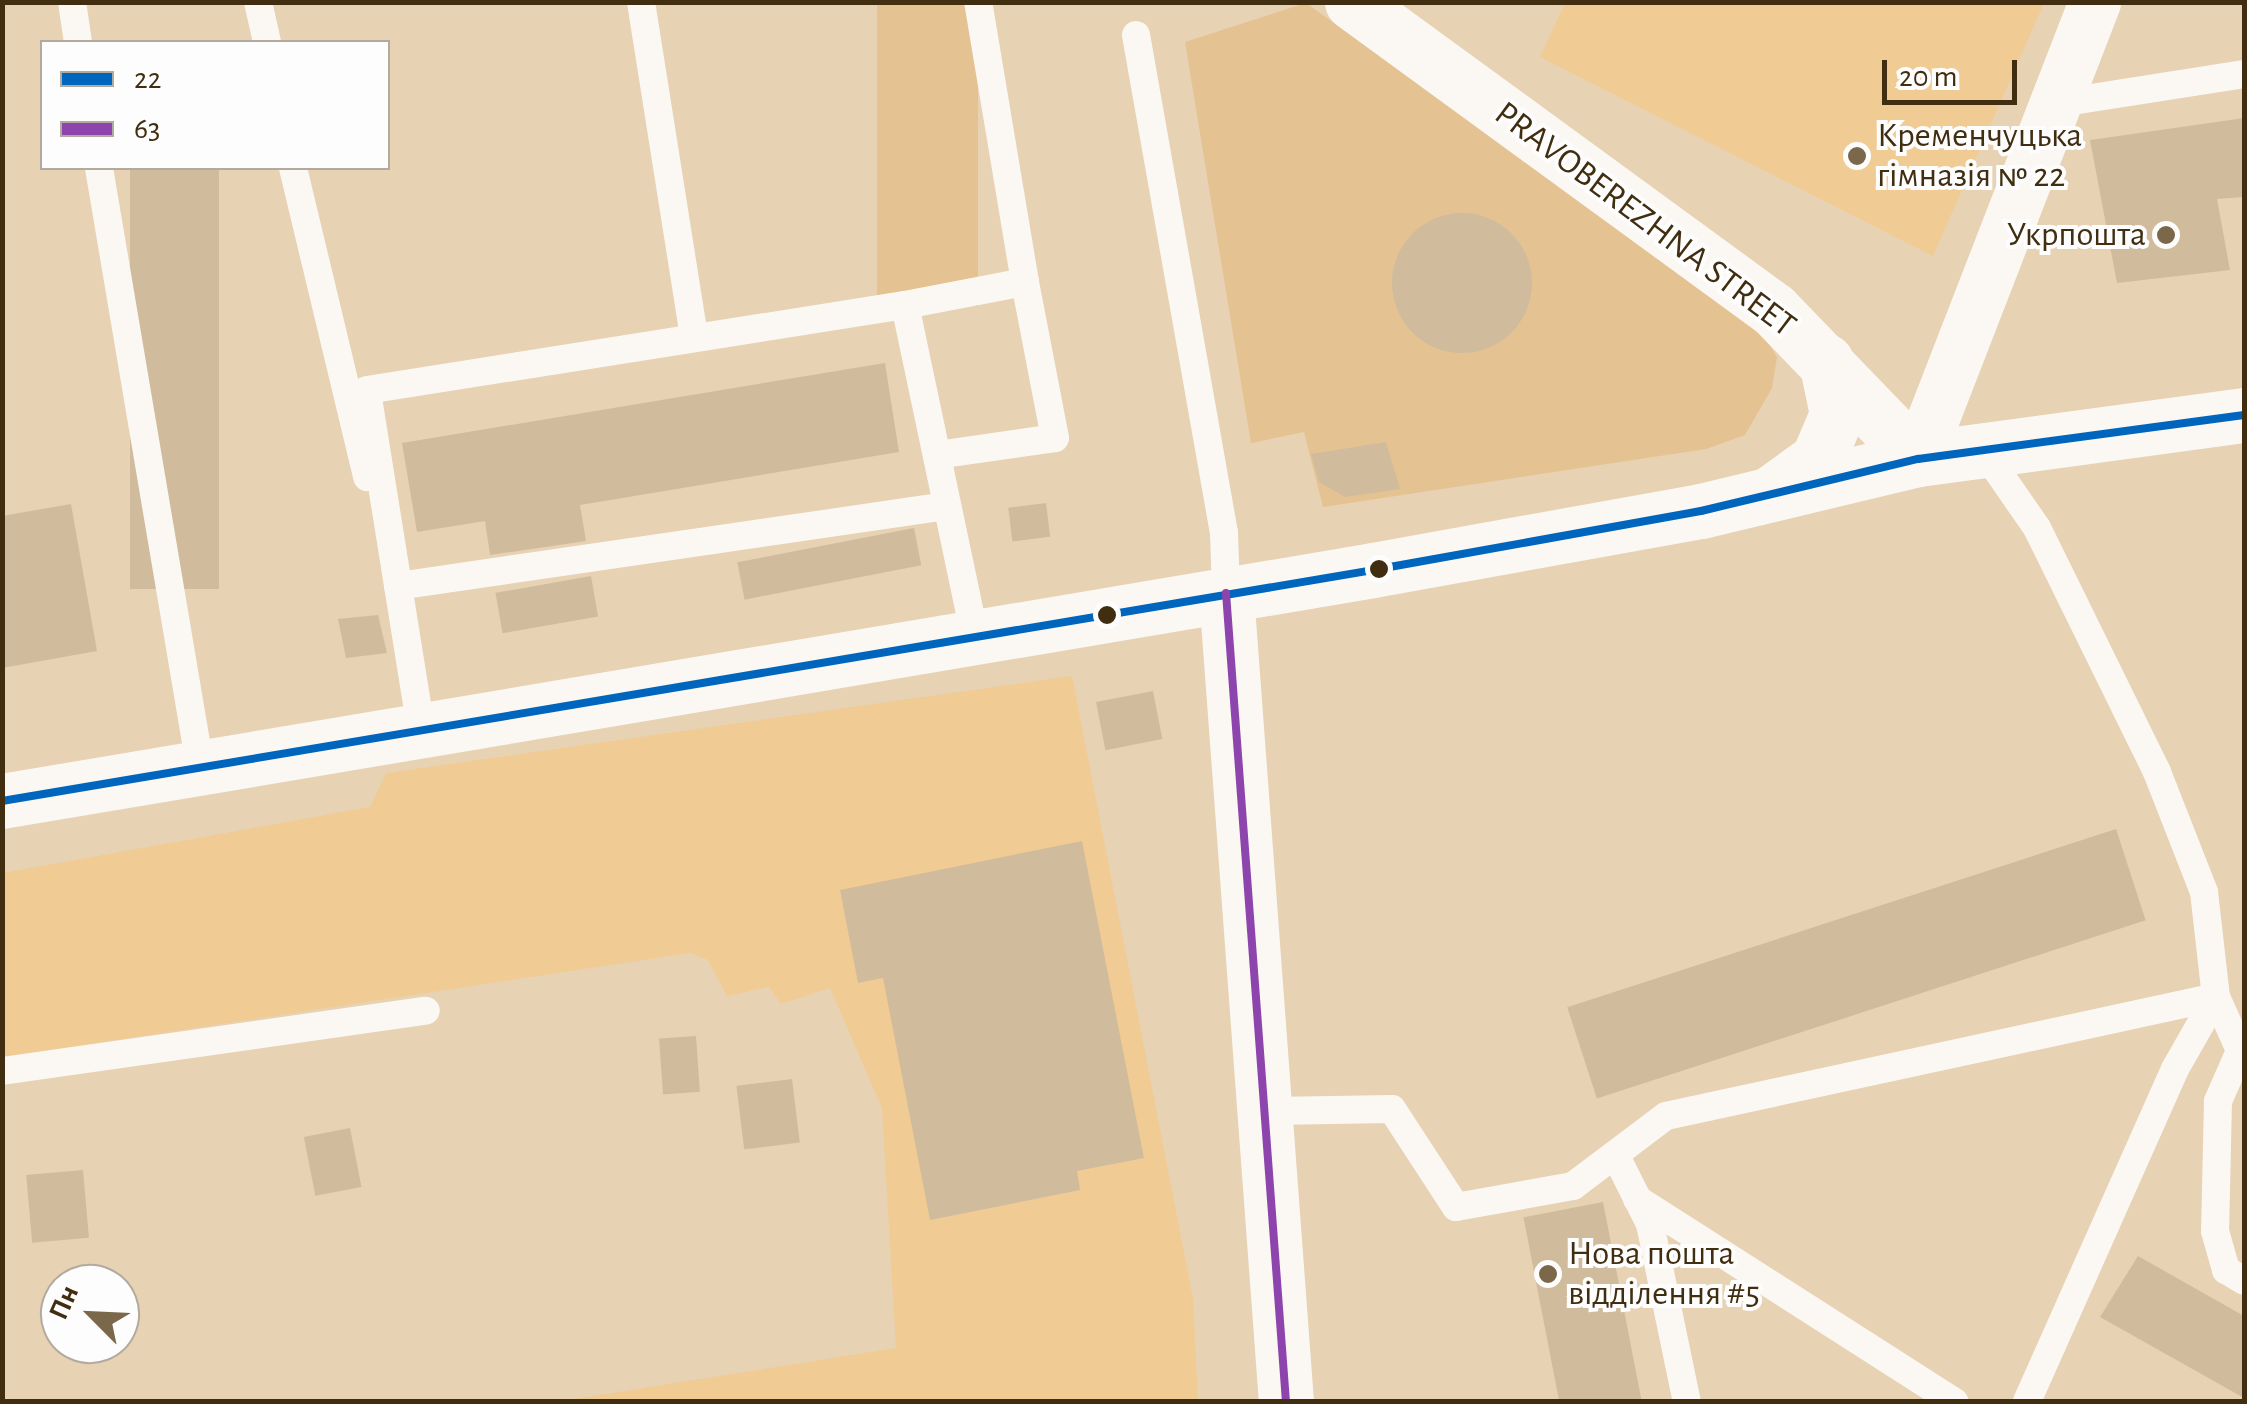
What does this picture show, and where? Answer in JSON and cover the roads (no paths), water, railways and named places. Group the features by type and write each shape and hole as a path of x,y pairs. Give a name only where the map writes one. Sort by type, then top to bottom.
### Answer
{"main road":[{"name":"PRAVOBEREZHNA STREET","path":"1352,2 1774,310 1918,458"},
{"path":"1772,493 1818,459 1836,414 1826,361"},
{"path":"2,801 1226,593 1772,493 1918,458 2244,415"},
{"path":"1226,593 1286,1402"}],"street":[{"path":"1918,458 2095,2"}],"lane":[{"path":"72,2 78,40"},
{"path":"258,2 266,40"},
{"path":"641,2 694,338"},
{"path":"937,456 1055,438 978,2"},
{"path":"1136,35 1224,533 1226,593"},
{"path":"2053,104 2244,74"},
{"path":"99,170 200,766"},
{"path":"293,170 340,393 396,578"},
{"path":"421,729 368,390 905,306 1025,282"},
{"path":"905,306 975,637"},
{"path":"1982,450 2037,528 2156,772 2204,892 2216,997 2242,1055 2218,1101 2215,1196 2226,1270 2244,1281"},
{"path":"396,578 947,506"},
{"path":"1266,1110 1392,1109 1456,1207 1573,1186 1616,1158 1666,1116 2216,997"},
{"path":"2027,1402 2175,1068 2216,997"},
{"path":"2,1071 426,1011"},
{"path":"1616,1158 1650,1224 1686,1402"},
{"path":"1637,1199 1956,1402"}],"place":[{"name":"Кременчуцька гімназія № 22","path":"1857,156"},
{"name":"Укрпошта","path":"2166,235"},
{"name":"Нова пошта відділення #5","path":"1548,1274"}]}
